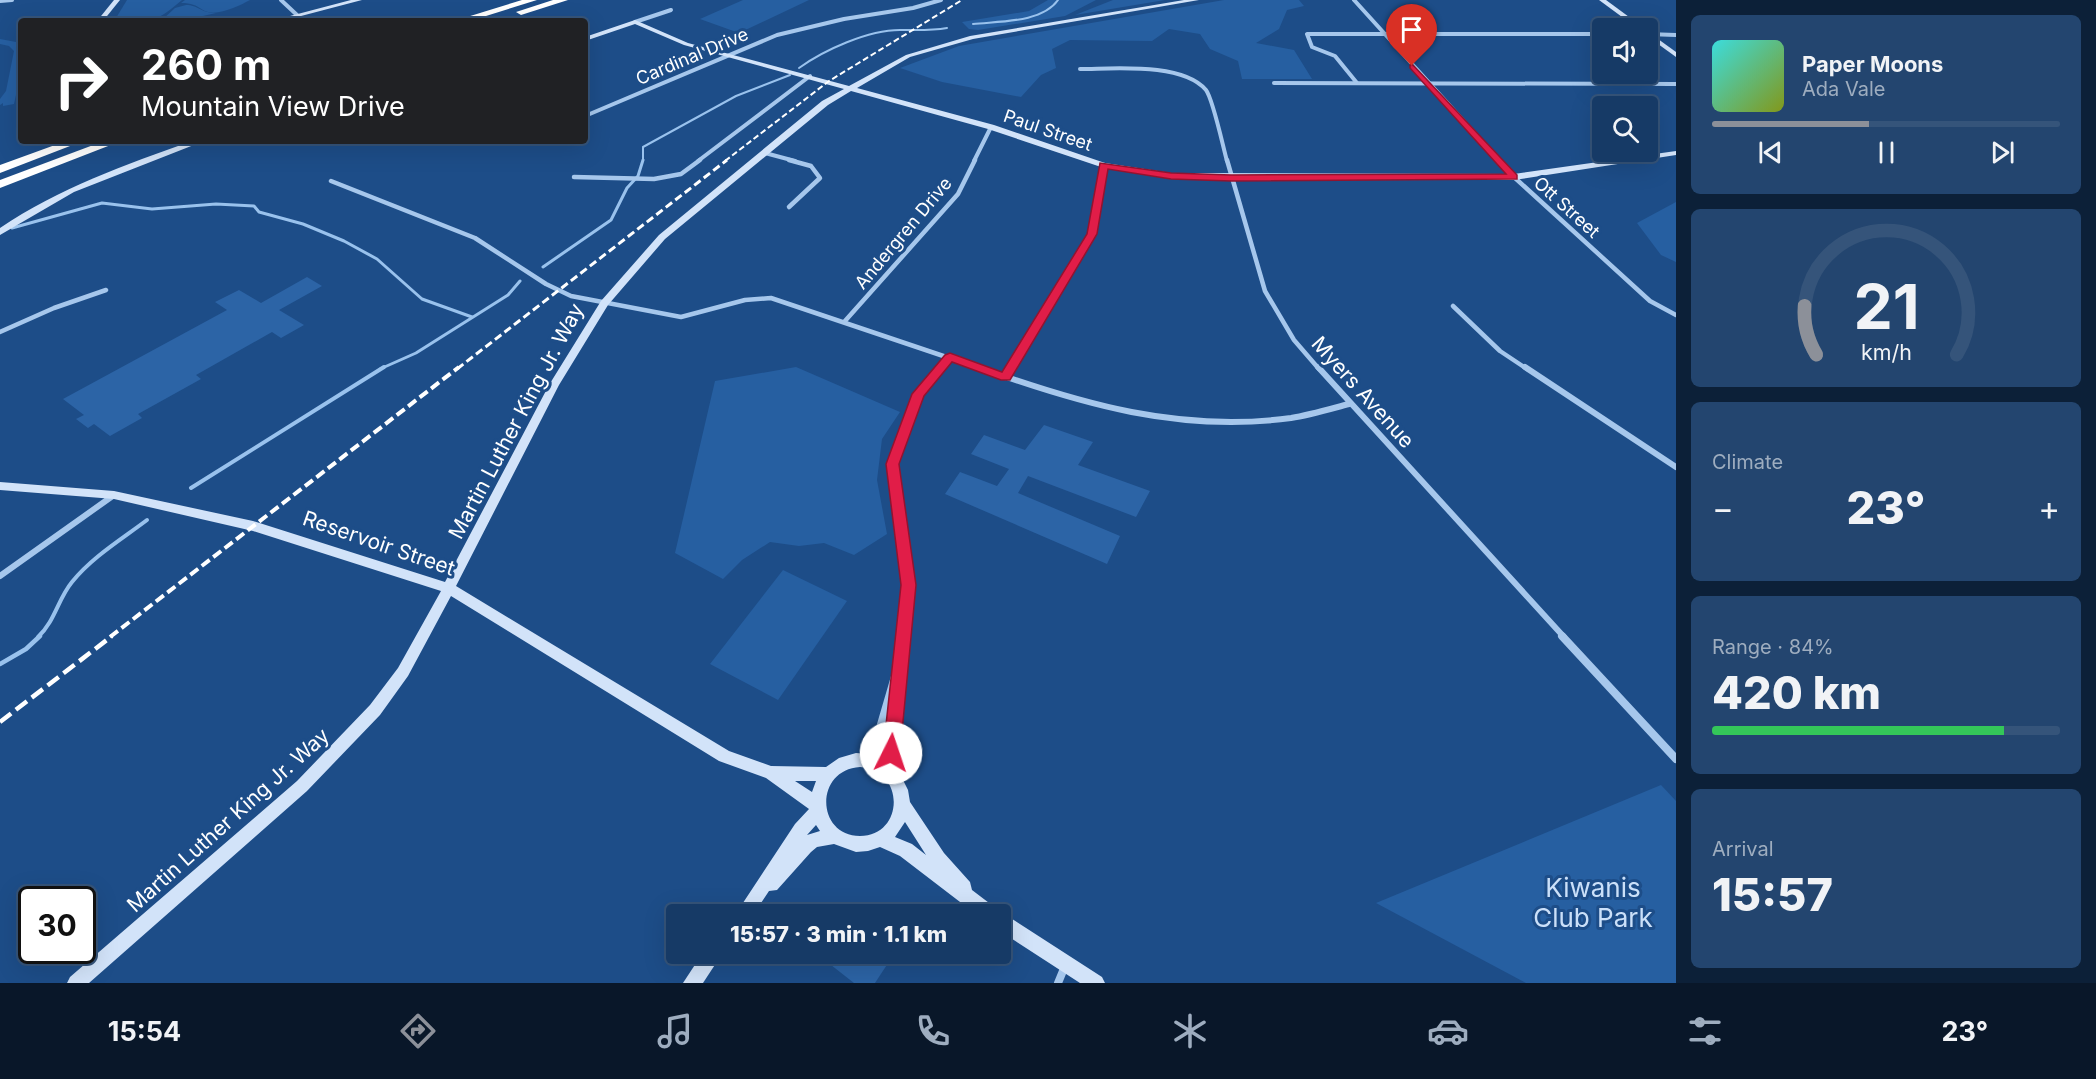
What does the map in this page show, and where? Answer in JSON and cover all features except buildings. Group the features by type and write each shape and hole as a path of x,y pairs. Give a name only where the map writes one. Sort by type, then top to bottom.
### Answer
{"highway":[{"path":"469,18 532,0"},
{"path":"501,18 563,0"},
{"path":"0,169 69,144"},
{"path":"0,184 107,144"}],"main road":[{"path":"102,18 117,0"},
{"path":"286,18 359,0"},
{"name":"Martin Luther King Jr. Way","path":"76,983 302,786 375,710 403,672 450,589 554,385 604,303 662,237 825,103 908,56 957,40 1196,0"},
{"path":"1602,0 1627,18"},
{"path":"588,38 635,22"},
{"name":"Paul Street","path":"635,22 686,44 992,127 1104,165 1171,176 1231,178 1514,177 1676,153"},
{"path":"1658,42 1676,55"},
{"path":"0,232 32,210 74,188 192,144"},
{"name":"Reservoir Street","path":"0,486 114,495 281,533 450,589 724,756 771,773 817,808"},
{"path":"750,904 817,808 819,791 828,774 844,764 864,761 877,764 897,781 902,793 903,806 892,831 880,839 866,843 850,842 837,836 828,829 817,808"},
{"name":"Reservoir Street","path":"771,773 828,774"},
{"path":"903,806 938,859 980,904"},
{"path":"752,904 805,846 814,840 837,836"},
{"path":"880,839 906,850 976,904"},
{"path":"1011,928 1096,983"},
{"path":"692,983 706,964"}],"street":[{"path":"0,1 12,0"},
{"path":"281,0 297,15"},
{"name":"Cardinal Drive","path":"588,115 770,37 811,26 913,8 941,0"},
{"name":"Ott Street","path":"1353,0 1514,177 1650,301 1676,315"},
{"path":"635,22 671,10"},
{"path":"1358,84 1335,56 1314,49 1306,35 1317,33 1592,34"},
{"path":"1658,34 1676,35"},
{"name":"Myers Avenue","path":"1080,69 1161,70 1198,82 1207,91 1265,291 1294,340 1349,404 1676,759"},
{"path":"574,177 654,180 681,174 810,76"},
{"path":"1274,83 1676,84"},
{"name":"Andergren Drive","path":"845,321 958,194 992,127"},
{"path":"765,153 811,166 820,178 789,207"},
{"path":"1005,377 1092,234 1104,165"},
{"path":"331,181 475,238 557,290 571,296 681,317 746,300 771,298 845,321 1048,392 1133,414 1209,423 1292,418 1349,404"},
{"path":"0,332 54,308 106,290"},
{"path":"1453,306 1500,351 1676,467"},
{"path":"897,781 891,753 908,585 892,464 918,394 950,357"},
{"path":"0,576 114,495"},
{"path":"864,761 877,738 901,658"},
{"path":"1058,983 1066,965"}],"green space":[{"path":"127,0 182,0 156,18 116,18"},
{"path":"185,0 250,0 214,13 191,4 181,3"},
{"path":"743,0 809,0 739,33 700,19"},
{"path":"1048,0 1096,0 1065,16 978,30 969,29 962,22 1029,11"},
{"path":"1113,0 1165,0 1075,15"},
{"path":"1224,0 1299,0 1304,6 1287,10 1279,29 1256,43 1294,50 1312,79 1242,79 1238,61 1210,49 1200,34 1169,29 1152,41 1070,40 1052,49 1056,68 1041,75 1021,97 942,82 900,68 959,46"},
{"path":"186,5 216,13 194,18 164,18 175,8"},
{"path":"0,39 18,41 18,85 14,104 3,106 3,103 0,105 0,99 6,91 14,51 9,46 0,44"},
{"path":"1676,202 1676,262 1661,255 1637,223"},
{"path":"796,367 900,412 882,439 877,480 887,534 854,555 824,543 799,546 770,542 742,560 723,579 675,553 715,381"},
{"path":"783,570 847,601 778,700 710,664"},
{"name":"Kiwanis Club Park","path":"1661,785 1676,801 1676,983 1526,983 1376,903"}],"waterway":[{"path":"973,24 1031,17 1051,8 1058,0"},
{"path":"799,68 821,54 874,33 947,28"},
{"path":"643,160 643,147 736,96 790,75"},
{"path":"543,267 611,220 627,188 638,176 643,160"},
{"path":"12,228 102,203 152,209 216,204 254,206 259,212 303,224 344,241 377,259 422,299 472,317"},
{"path":"383,368 416,353 508,295 520,281"},
{"path":"191,488 383,368"},
{"path":"38,637 49,624 67,589 80,573 147,520"},
{"path":"0,664 26,649 40,636"}],"railway":[{"path":"725,161 829,81 962,0"},
{"path":"457,369 727,160"},
{"path":"110,637 459,367"},
{"path":"0,722 112,636"}],"route":[{"path":"891,753 908,585 892,464 918,394 950,357 1005,377 1092,234 1104,165 1171,176 1231,178 1514,177 1412,66"}]}
